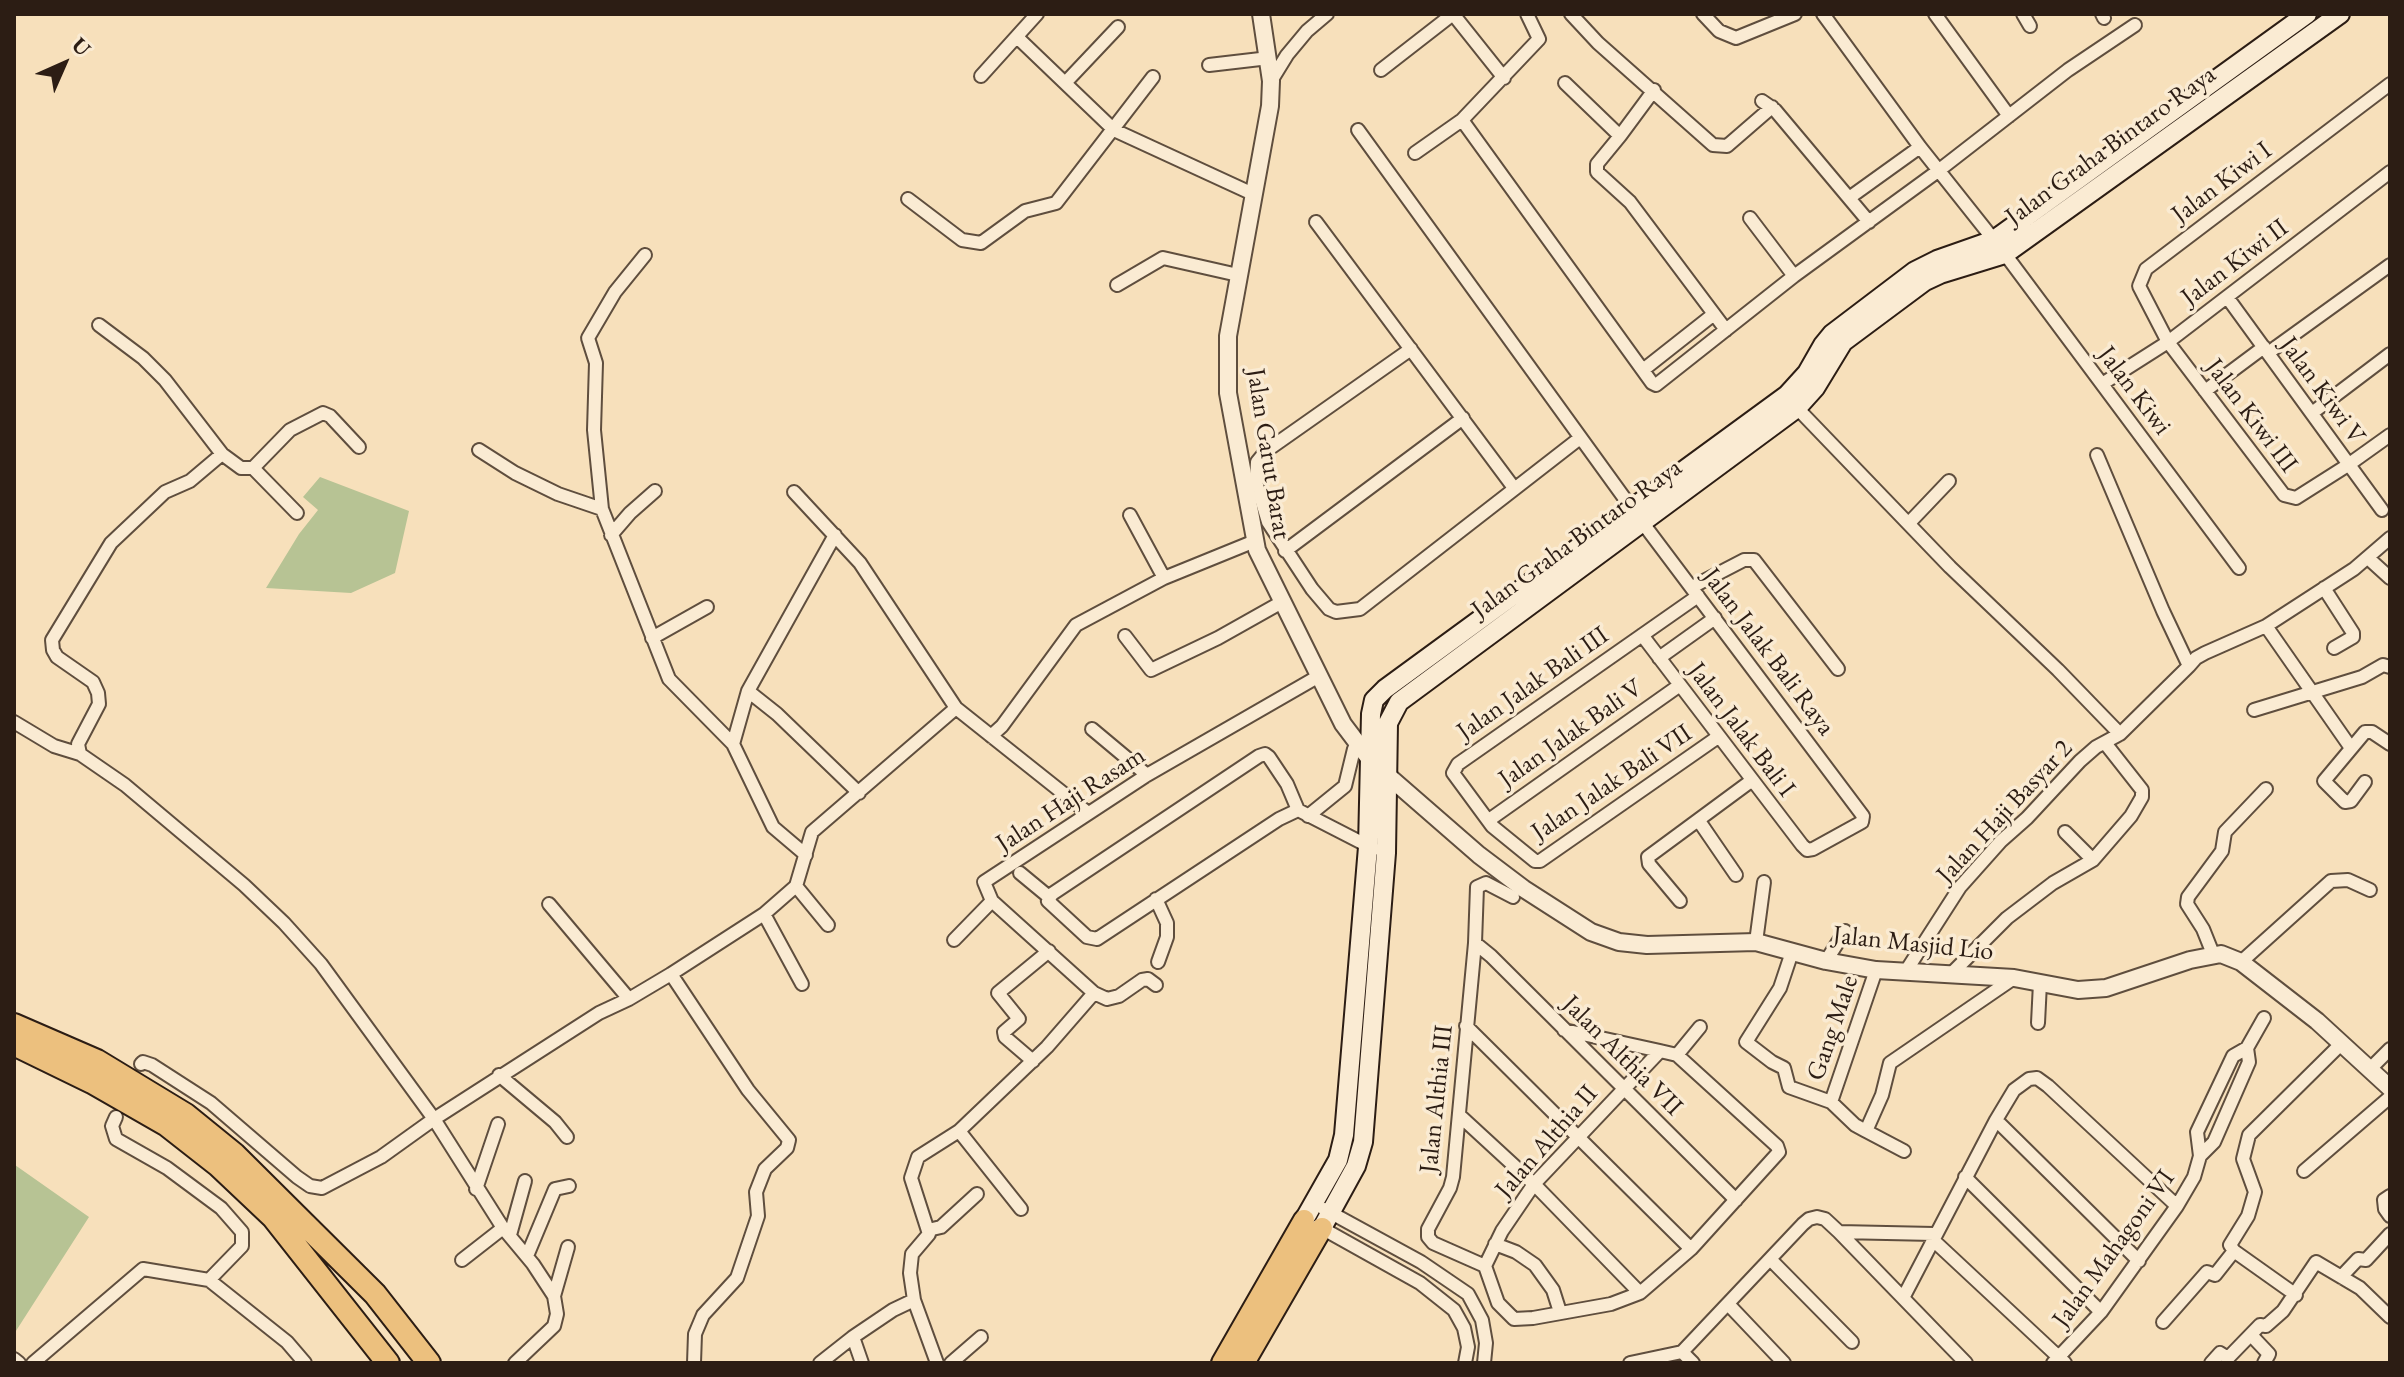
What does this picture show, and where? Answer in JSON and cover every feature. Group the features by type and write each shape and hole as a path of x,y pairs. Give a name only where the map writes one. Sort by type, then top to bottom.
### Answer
{"highway":[{"path":"14,1025 97,1061 186,1115 234,1154 375,1294 429,1363"},
{"path":"20,1048 92,1082 167,1125 218,1165 273,1217 388,1363"}],"main road":[{"name":"Jalan Graha Bintaro Raya","path":"2162,130 2307,14"},
{"name":"Jalan Graha Bintaro Raya","path":"1377,850 1371,714 1374,700 1385,689 1512,608 1797,408 1815,388 1843,342 1925,281 2000,247 2162,130 2340,14"},
{"name":"Jalan Graha Bintaro Raya","path":"1638,517 1787,395 1807,373 1832,334 1915,271 1937,260 2000,247"},
{"name":"Jalan Graha Bintaro Raya","path":"1244,1363 1318,1216 1344,1135 1387,775 1388,723 1399,702 1512,608"},
{"name":"Jalan Graha Bintaro Raya","path":"1222,1363 1318,1216"}],"street":[{"path":"981,76 1037,14"},
{"name":"Jalan Garut Barat","path":"1261,14 1269,58 1270,106 1228,336 1228,393 1257,550 1343,724 1371,761 1387,775"},
{"path":"1381,70 1453,14 1504,78"},
{"path":"1415,153 1462,120 1539,39 1527,14"},
{"path":"1571,14 1598,43 1713,145 1727,146 1767,104 1869,222"},
{"path":"1703,14 1719,31 1736,38 1795,14"},
{"name":"Jalan Kiwi","path":"1823,14 2239,568"},
{"path":"1935,14 2009,116"},
{"path":"1271,81 1287,55 1324,15"},
{"path":"1462,120 1652,383 1657,384 1794,276 1938,171 2068,70 2135,25"},
{"path":"1066,82 1118,27"},
{"path":"1018,38 1114,130 1253,194"},
{"path":"1209,65 1269,58"},
{"path":"908,199 962,240 981,243 1025,211 1056,203 1153,77"},
{"path":"1565,83 1620,136"},
{"name":"Jalan Kiwi I","path":"2168,342 2139,286 2146,269 2390,84"},
{"path":"1654,90 1597,164 1596,170 1630,202 1726,330"},
{"name":"Jalan Jalak Bali Raya","path":"1358,130 1638,517 1863,816 1862,822 1807,850"},
{"path":"1849,198 1920,147"},
{"name":"Jalan Kiwi II","path":"2102,384 2168,342 2390,172"},
{"path":"1750,218 1794,276"},
{"path":"1316,222 1514,488"},
{"path":"645,255 615,292 588,338 596,363 594,430 602,509 669,679 733,744 773,827 806,855"},
{"path":"1117,285 1165,258 1238,275"},
{"path":"2205,391 2390,265"},
{"name":"Jalan Kiwi V","path":"2227,297 2382,510"},
{"path":"1643,370 1714,314"},
{"path":"99,325 143,358 165,380 222,454 241,468 253,468 297,513"},
{"name":"Jalan Kiwi III","path":"2168,342 2284,495 2290,499 2296,498 2348,465"},
{"path":"1411,349 1261,456 1257,462 1256,482 1268,522 1285,551 1329,609 1336,612 1360,609 1580,438"},
{"path":"2312,413 2390,354"},
{"path":"1797,408 1950,567 2120,734"},
{"path":"253,468 290,430 323,413 330,416 359,447"},
{"path":"1285,551 1463,418"},
{"path":"2348,465 2390,435"},
{"path":"479,450 515,473 558,494 602,509"},
{"path":"80,754 78,744 99,704 98,693 93,682 57,657 52,640 111,543 165,492 190,481 222,454"},
{"path":"2097,455 2189,666"},
{"path":"1909,523 1949,481"},
{"path":"611,535 655,491"},
{"path":"794,492 860,563 956,708 1088,813"},
{"path":"1130,515 1164,578"},
{"path":"733,744 748,691 835,535"},
{"name":"Jalan Haji Basyar 2","path":"1906,971 1960,887 2080,761 2120,734 2196,658 2266,626 2368,558 2390,538"},
{"path":"991,736 1011,714 1076,625 1164,578 1255,541"},
{"path":"2368,558 2390,578"},
{"name":"Jalan Jalak Bali III","path":"1489,820 1453,773 1458,764 1642,635 1695,591 1744,560 1754,560 1838,669"},
{"path":"2324,588 2353,635 2334,648"},
{"path":"1125,636 1151,670 1218,638 1282,602"},
{"path":"652,638 707,607"},
{"path":"1659,658 1715,618"},
{"path":"2266,626 2351,748"},
{"name":"Jalan Jalak Bali I","path":"1642,635 1751,781 1807,850"},
{"path":"2254,710 2362,677 2383,665 2390,667"},
{"name":"Jalan Haji Rasam","path":"992,901 984,882 1147,775 1319,676"},
{"name":"Jalan Jalak Bali V","path":"1489,820 1680,685"},
{"path":"748,691 777,714 859,793"},
{"path":"141,1064 152,1065 211,1103 310,1186 322,1188 381,1157 499,1075 599,1013 671,974 764,914 796,886 812,832 956,708"},
{"path":"14,722 54,746 80,754 125,785 244,885 321,964 434,1119 476,1189 554,1296 557,1314 554,1326 515,1363"},
{"path":"1092,729 1147,775"},
{"path":"2365,782 2351,801 2345,802 2324,781 2365,732 2372,732 2390,744"},
{"name":"Jalan Jalak Bali VII","path":"1489,820 1529,859 1540,861 1718,737"},
{"path":"1951,974 2007,918 2053,883 2093,860 2131,816 2142,797 2142,790 2105,743"},
{"path":"1020,873 1092,939 1097,939 1279,819 1303,813 1345,786 1354,749"},
{"path":"1049,897 1265,754 1303,813 1377,850"},
{"name":"Jalan Masjid Lio","path":"1387,775 1479,855 1524,889 1591,932 1619,942 1647,945 1756,942 1826,961 1876,970 2014,978 2078,990 2106,988 2213,954"},
{"path":"1680,901 1649,864 1648,857 1751,781"},
{"path":"2266,789 2225,832 2222,851 2188,897 2187,904 2203,929 2213,954 2241,962 2342,1043 2390,1088"},
{"path":"1699,821 1736,875"},
{"path":"2065,832 2093,860"},
{"path":"2241,962 2331,881 2348,880 2370,890"},
{"path":"1756,942 1764,882"},
{"name":"Jalan Althia III","path":"1485,1266 1433,1243 1428,1237 1428,1229 1450,1188 1475,943 1477,887 1486,883 1513,897"},
{"path":"796,886 828,925"},
{"path":"1156,899 1167,923 1167,937 1158,962"},
{"path":"954,940 992,901 1094,993 1107,999 1119,996 1142,980 1148,979 1156,985"},
{"path":"549,904 629,999"},
{"path":"764,914 802,984"},
{"path":"1826,961 1845,931"},
{"name":"Jalan Althia VII","path":"1475,943 1736,1200"},
{"path":"1033,1061 1005,1037 1004,1032 1019,1019 998,993 1049,951"},
{"path":"1792,952 1780,988 1758,1020 1748,1044 1784,1068 1787,1083 1792,1089 1831,1102"},
{"name":"Gang Male","path":"1876,970 1831,1102 1855,1125 1904,1151"},
{"path":"671,974 748,1090 789,1140 787,1148 765,1169 756,1192 758,1216 737,1278 703,1315 695,1334 694,1363"},
{"path":"1866,1131 1882,1095 1890,1063 2014,978"},
{"path":"2038,1023 2040,983"},
{"path":"937,1363 914,1300 910,1273 912,1254 929,1234 911,1178 913,1166 928,1148 959,1131 1033,1061 1094,993"},
{"name":"Jalan Mahagoni VI","path":"2059,1361 2101,1312 2177,1206 2194,1177 2200,1156 2197,1132 2233,1056 2247,1048 2264,1018"},
{"path":"1466,1026 1691,1249"},
{"path":"1677,1055 1700,1027"},
{"path":"1485,1266 1500,1306 1514,1319 1611,1304 1640,1293 1691,1249 1779,1152 1777,1146 1677,1055 1564,1030"},
{"path":"2296,1295 2230,1245 2248,1216 2255,1192 2243,1159 2244,1146 2249,1135 2342,1043"},
{"name":"Jalan Mahagoni VI","path":"2200,1156 2214,1142 2249,1062 2247,1048"},
{"path":"2370,1069 2390,1049"},
{"name":"Jalan Althia II","path":"1485,1266 1495,1244 1534,1184 1660,1051"},
{"path":"499,1075 544,1112 567,1137"},
{"path":"1903,1298 1996,1120 2014,1090 2029,1079 2037,1078 2177,1206"},
{"path":"2304,1171 2390,1097"},
{"path":"1459,1115 1534,1184 1640,1293"},
{"path":"116,1117 112,1126 116,1139 178,1176 221,1208 242,1232 242,1246 209,1280"},
{"path":"1996,1120 2139,1261"},
{"path":"476,1189 498,1124"},
{"path":"959,1131 1021,1209"},
{"path":"1456,1143 1477,1131"},
{"path":"1965,1177 2101,1312"},
{"path":"462,1260 506,1232 525,1181"},
{"path":"527,1256 555,1189 569,1186"},
{"path":"928,1230 941,1227 977,1194"},
{"path":"2390,1196 2384,1200 2390,1216"},
{"path":"1318,1216 1446,1277 1468,1294 1479,1311 1486,1343 1484,1363"},
{"path":"1318,1216 1441,1298 1460,1319 1468,1347 1465,1363"},
{"path":"1630,1363 1682,1352 1809,1219 1825,1219 1966,1363"},
{"path":"1839,1232 1933,1237 2059,1361"},
{"path":"2341,1277 2358,1259 2366,1260 2390,1234"},
{"path":"1495,1244 1516,1252 1541,1271 1553,1290 1560,1312"},
{"path":"554,1296 568,1247"},
{"path":"2163,1322 2207,1272 2215,1275 2234,1251"},
{"path":"1770,1259 1852,1342"},
{"path":"2211,1363 2220,1353 2228,1358 2260,1325 2266,1326 2296,1295 2316,1262 2360,1288 2390,1317"},
{"path":"33,1363 143,1269 209,1280 287,1342 305,1363"},
{"path":"820,1363 853,1337 914,1300"},
{"path":"1728,1304 1784,1363"},
{"path":"1460,1319 1500,1306"},
{"path":"2251,1335 2269,1354 2264,1363"},
{"path":"853,1337 862,1363"},
{"path":"951,1363 981,1337"},
{"path":"1682,1352 1693,1363"},
{"path":"14,1359 19,1363"}],"green space":[{"path":"320,477 409,511 395,573 351,593 266,588 299,534 318,510 303,497"},
{"path":"14,1166 89,1217 14,1334"}]}
